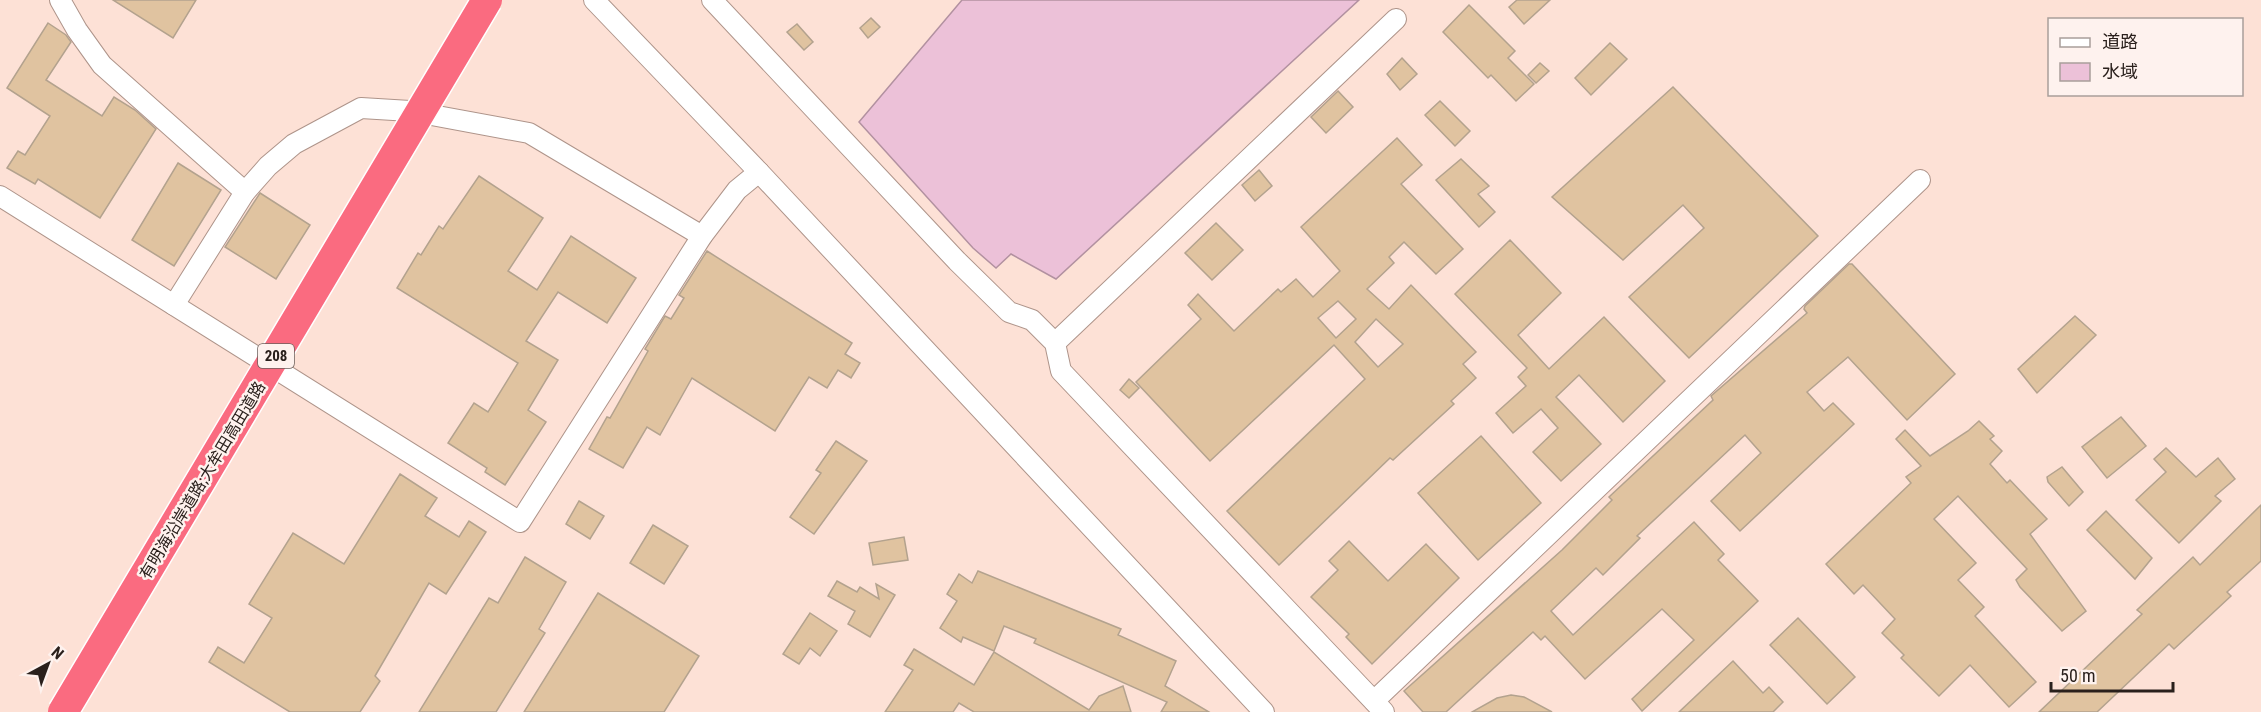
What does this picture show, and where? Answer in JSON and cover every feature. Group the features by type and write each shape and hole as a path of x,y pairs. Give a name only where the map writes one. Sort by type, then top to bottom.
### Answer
{"highway":[{"name":"有明海沿岸道路;大牟田高田道路","path":"63,712 487,0"}],"street":[{"path":"60,0 77,30 102,65 245,192"},
{"path":"594,0 759,172 1264,712"},
{"path":"712,0 957,261 1009,312 1032,320 1055,342 1061,371 1379,707 1920,180"},
{"path":"1055,342 1396,19"},
{"path":"174,305 245,192 268,166 294,144 355,110 366,107 410,111 529,133 702,236"},
{"path":"0,196 520,522 702,236 737,190 759,172"}],"water":[{"path":"962,0 1359,0 1056,279 1011,254 996,268 973,248 859,122"}],"building":[{"path":"113,0 196,0 173,38"},
{"path":"1517,0 1550,0 1524,24 1509,7"},
{"path":"1469,5 1515,51 1508,58 1534,84 1516,101 1491,75 1488,78 1443,32"},
{"path":"871,18 880,27 868,38 860,28"},
{"path":"48,23 66,35 71,42 46,80 102,116 114,97 135,110 156,129 100,218 38,179 35,184 7,168 18,151 25,155 50,116 7,88"},
{"path":"797,24 813,42 804,50 787,32"},
{"path":"1610,43 1627,59 1591,95 1575,78"},
{"path":"1402,58 1417,74 1400,90 1387,74"},
{"path":"1540,63 1549,71 1536,83 1528,75"},
{"path":"1673,87 1818,236 1689,358 1629,297 1704,228 1683,205 1623,260 1552,197"},
{"path":"1338,91 1353,107 1326,133 1311,117"},
{"path":"1440,101 1470,131 1455,146 1425,115"},
{"path":"1397,138 1422,165 1401,184 1463,249 1436,274 1404,242 1389,257 1394,263 1367,289 1389,309 1411,285 1476,352 1463,364 1476,378 1451,401 1454,404 1393,460 1390,458 1279,565 1227,511 1365,379 1334,345 1210,461 1136,382 1201,319 1188,305 1198,294 1234,331 1278,289 1281,292 1296,279 1313,297 1340,271 1301,227","holes":["1338,301 1356,319 1336,338 1318,318","1376,319 1403,344 1378,367 1355,342"]},
{"path":"1461,159 1489,186 1478,194 1495,212 1479,227 1436,180"},
{"path":"178,163 221,190 174,266 132,240"},
{"path":"1259,170 1272,186 1255,201 1242,185"},
{"path":"479,176 543,218 508,271 537,290 571,236 636,278 607,323 558,292 526,341 558,360 528,410 546,422 505,485 485,472 487,468 448,443 474,403 488,412 518,363 397,288 418,253 421,255 439,226 443,229"},
{"path":"260,193 310,225 276,279 225,247"},
{"path":"1216,223 1243,250 1212,280 1185,253"},
{"path":"1510,240 1561,293 1518,335 1549,369 1604,317 1665,381 1623,422 1579,375 1556,397 1601,444 1561,481 1533,452 1558,428 1541,409 1513,433 1496,413 1526,386 1518,377 1527,368 1455,294"},
{"path":"707,251 852,343 845,354 860,363 851,378 838,370 827,388 809,377 775,431 692,378 660,435 647,427 623,468 589,449 607,417 610,418 648,351 645,349 665,316 671,319 684,298 679,295"},
{"path":"1849,264 1852,264 1955,374 1907,420 1848,357 1807,392 1824,411 1833,403 1854,424 1740,531 1711,501 1761,453 1745,435 1637,536 1640,538 1603,575 1596,568 1551,611 1573,635 1694,522 1724,554 1718,560 1758,601 1642,711 1632,699 1694,640 1662,609 1585,679 1545,636 1541,640 1533,632 1446,712 1423,712 1404,691 1562,550 1612,500 1609,497 1713,400 1711,396 1807,313 1805,306"},
{"path":"2075,316 2096,335 2037,393 2018,369"},
{"path":"1129,379 1139,388 1129,398 1120,390"},
{"path":"2121,417 2146,446 2107,478 2082,447"},
{"path":"1979,421 1994,436 1990,439 2002,451 1990,464 2007,483 2010,480 2047,519 2030,534 2086,611 2062,631 2016,580 2027,569 1958,496 1934,519 1976,563 1958,580 1984,607 1975,616 2036,682 2009,707 1970,665 1939,696 1901,658 1904,655 1882,633 1895,619 1863,585 1854,594 1826,564 1911,483 1906,477 1921,466 1896,439 1905,430 1930,456"},
{"path":"1481,436 1541,503 1478,560 1418,493"},
{"path":"836,441 867,461 814,534 790,517 821,473 816,470"},
{"path":"2166,448 2196,477 2218,458 2235,479 2215,496 2221,501 2179,543 2136,500 2166,472 2154,459"},
{"path":"2062,467 2083,492 2069,506 2048,482 2047,477"},
{"path":"400,474 437,498 425,516 459,537 469,521 486,532 446,594 429,583 375,676 380,681 360,712 290,712 209,662 218,647 244,663 272,618 249,604 293,533 344,564"},
{"path":"579,501 604,516 590,539 566,524"},
{"path":"2261,505 2261,561 2227,592 2231,596 2174,649 2169,644 2097,712 2039,712 2142,614 2137,610 2193,557 2200,565"},
{"path":"2106,511 2152,558 2135,579 2087,530"},
{"path":"653,525 688,546 664,584 630,563"},
{"path":"904,537 908,560 873,565 869,543"},
{"path":"1349,541 1388,581 1426,544 1459,578 1372,664 1346,637 1349,634 1311,597 1338,570 1329,561"},
{"path":"525,557 566,582 539,629 545,633 496,712 419,712 489,598 498,603"},
{"path":"978,571 1121,629 1118,635 1176,661 1165,686 1209,712 1161,712 1167,702 1034,643 1036,639 1004,626 994,651 963,637 961,642 940,628 957,601 947,594 959,574 972,583"},
{"path":"837,581 857,592 860,587 879,599 876,584 895,595 870,637 848,624 855,611 828,596"},
{"path":"598,593 699,656 664,712 524,712"},
{"path":"810,613 837,631 820,656 810,648 799,664 783,654"},
{"path":"1798,618 1855,677 1827,704 1770,645"},
{"path":"914,649 974,685 994,652 1089,710 1099,696 1123,686 1131,712 974,712 959,703 953,712 885,712 913,670 904,665"},
{"path":"1733,661 1763,693 1769,687 1783,702 1773,712 1679,712"},
{"path":"1511,695 1524,697 1552,712 1472,712 1497,698"}]}
